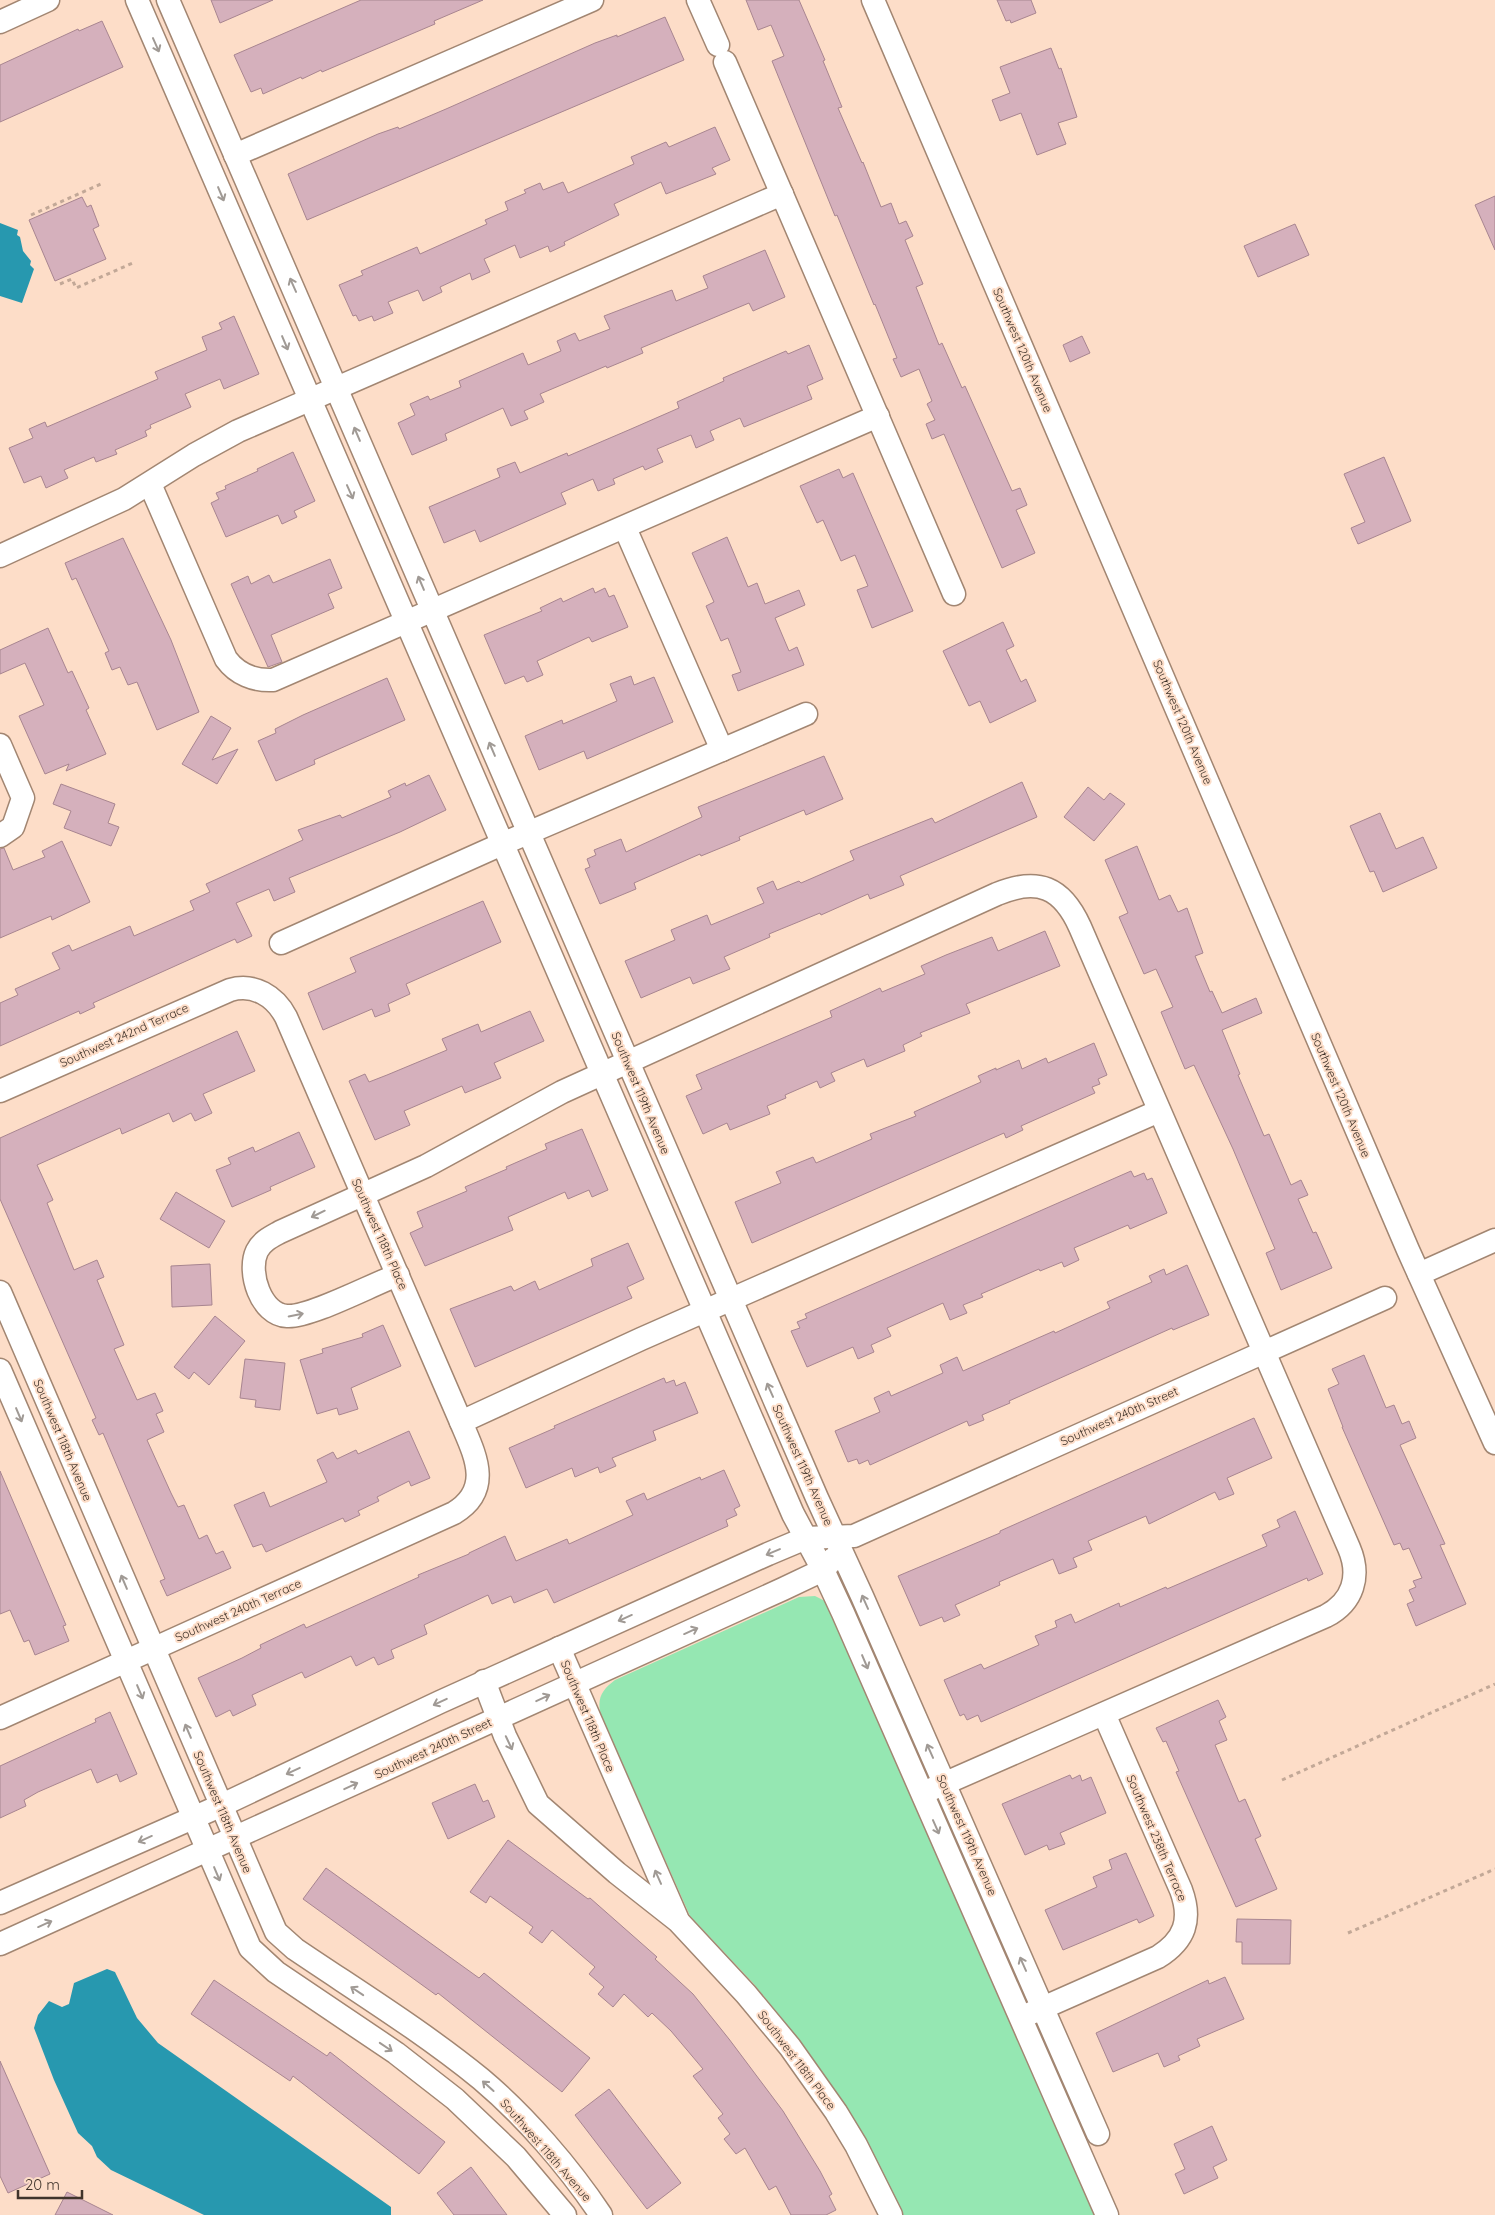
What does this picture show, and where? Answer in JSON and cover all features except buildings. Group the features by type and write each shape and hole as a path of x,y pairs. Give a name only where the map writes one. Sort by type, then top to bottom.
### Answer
{"street":[{"path":"0,22 48,0"},
{"name":"Southwest 119th Avenue","path":"137,0 793,1514 823,1570 1107,2215"},
{"name":"Southwest 119th Avenue","path":"168,0 337,387 730,1300 843,1540 944,1784 1098,2134"},
{"path":"235,155 592,0"},
{"path":"698,0 954,594"},
{"name":"Southwest 120th Avenue","path":"873,0 1419,1274 1495,1443"},
{"path":"0,556 96,513 150,484 216,442 309,399 782,194"},
{"path":"150,484 223,653 230,664 243,674 266,680 280,678 406,621 625,528 878,416"},
{"path":"625,528 722,750"},
{"path":"281,943 502,844 806,714"},
{"path":"0,745 23,795 12,830 0,836"},
{"path":"398,1275 312,1311 289,1317 279,1315 270,1309 262,1297 256,1280 254,1257 262,1243 280,1232 426,1166 532,1107 997,894 1019,886 1036,886 1056,893 1064,900 1075,917 1353,1557 1356,1572 1351,1591 1339,1608 1326,1616 922,1794"},
{"name":"Southwest 242nd Terrace","path":"0,1090 213,996 234,988 251,989"},
{"name":"Southwest 118th Place","path":"251,989 261,992 274,1000 282,1011 398,1275 461,1422 478,1468 472,1496"},
{"path":"461,1422 730,1300 1159,1111"},
{"path":"1419,1274 1495,1240"},
{"name":"Southwest 118th Avenue","path":"0,1292 234,1839 269,1919 279,1936 431,2041 481,2080 536,2134 563,2165 601,2215"},
{"name":"Southwest 240th Street","path":"0,1903 220,1806 484,1681 806,1538 843,1540 1385,1298"},
{"path":"0,1370 242,1933 255,1954 276,1972 396,2053 456,2098 516,2157 564,2215"},
{"name":"Southwest 240th Terrace","path":"0,1718 444,1518 458,1511 472,1496"},
{"name":"Southwest 240th Street","path":"0,1944 823,1570 843,1540"},
{"name":"Southwest 118th Place","path":"559,1648 678,1921"},
{"name":"Southwest 118th Place","path":"484,1681 498,1718 538,1804 617,1873 678,1921 746,1994 805,2067 856,2145 891,2215"},
{"name":"Southwest 238th Terrace","path":"1021,2018 1158,1957 1171,1949 1184,1930 1186,1916 1185,1901 1181,1890 1104,1714"},
{"path":"617,1873 636,1866 643,1857 645,1846"}],"path":[{"path":"31,215 102,184"},
{"path":"60,284 72,279 76,288 136,262"},
{"path":"1282,1780 1495,1684"},
{"path":"1348,1933 1495,1869"}],"green space":[{"path":"815,1596 823,1600 834,1611 1099,2215 903,2215 867,2145 821,2071 792,2031 753,1983 690,1916 601,1715 600,1699 607,1687 615,1680 799,1597"}],"water":[{"path":"0,223 18,230 17,235 20,237 23,251 31,261 30,265 34,269 22,303 0,296"},
{"path":"107,1969 115,1972 137,2018 158,2043 391,2207 391,2215 204,2215 111,2170 97,2157 92,2146 78,2133 54,2080 34,2028 38,2015 49,2001 62,2007 69,2004 74,1983"}]}
